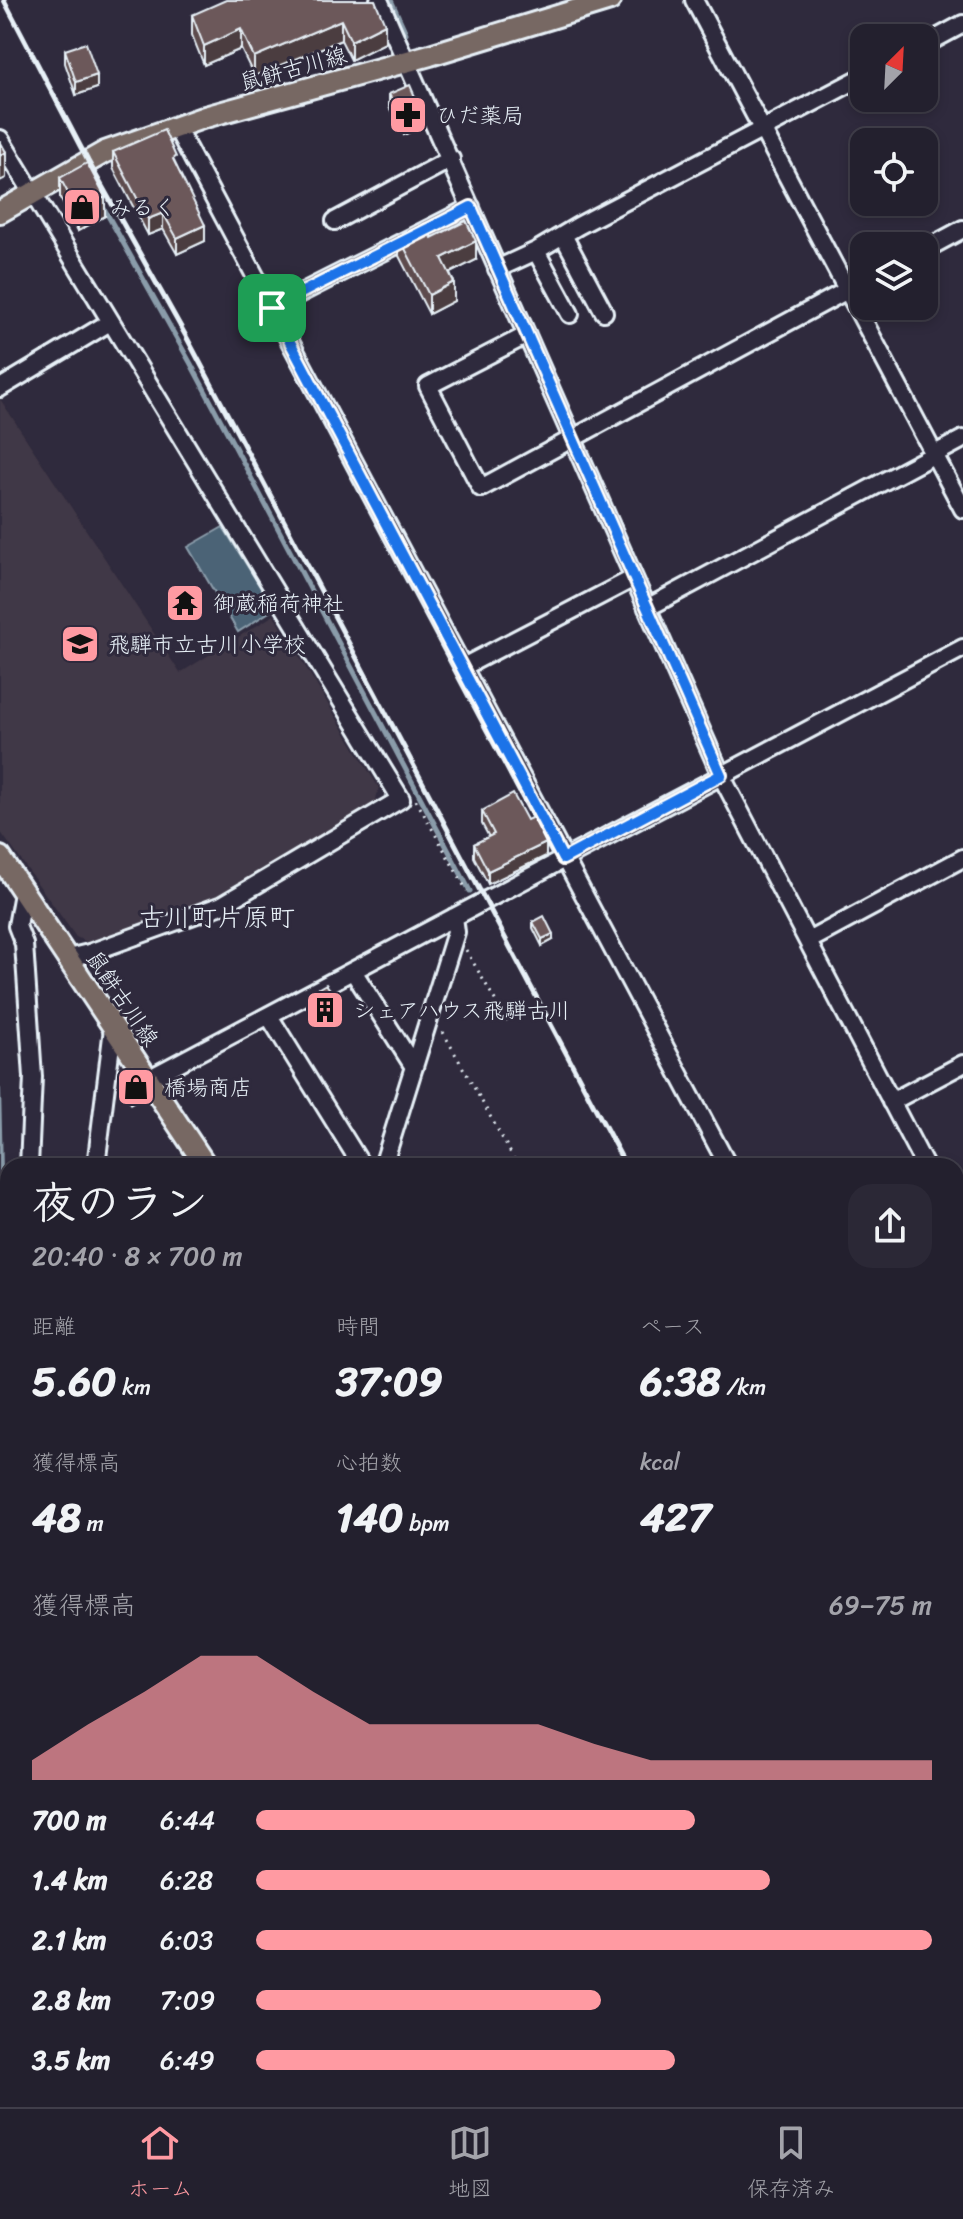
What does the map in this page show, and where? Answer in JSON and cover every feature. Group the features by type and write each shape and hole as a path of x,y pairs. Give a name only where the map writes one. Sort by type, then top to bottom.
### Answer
{"main road":[{"name":"鼠餅古川線","path":"0,212 105,152 176,127 610,0"},
{"name":"鼠餅古川線","path":"0,857 148,1079 196,1158"}],"street":[{"path":"379,0 721,775 921,1158"},
{"path":"694,0 963,509"},
{"path":"938,37 963,24"},
{"path":"497,269 850,83"},
{"path":"176,127 724,1158"},
{"path":"0,139 401,799 222,905 68,958"},
{"path":"335,221 451,159"},
{"path":"272,308 353,264 390,250 471,207"},
{"path":"938,242 963,229"},
{"path":"563,235 604,312"},
{"path":"536,251 570,314"},
{"path":"527,335 428,386 481,488 850,288"},
{"path":"0,388 110,322"},
{"path":"647,608 963,439"},
{"path":"463,667 634,578"},
{"path":"148,1079 353,971 455,924 475,905 963,648"},
{"path":"808,941 963,858"},
{"path":"23,893 17,926 24,944 33,1077 29,1158"},
{"path":"386,1158 455,924"},
{"path":"353,971 414,1067"},
{"path":"269,1016 357,1158"},
{"path":"97,1158 113,1028"},
{"path":"891,1102 963,1064"}],"path":[{"path":"401,799 415,797 475,905"},
{"path":"455,924 509,1024"},
{"path":"431,1011 514,1158"}],"shaded area":[{"name":"飛騨市立古川小学校","path":"0,399 180,673 274,615 379,788 374,806 227,896 91,944 76,937 0,831"}],"water":[{"path":"223,527 274,609 238,632 188,547"},
{"path":"0,1088 2,1158 0,1158"}],"building":[{"path":"226,0 375,0 385,24 351,41 341,20 254,57 241,29 204,46 192,15"},
{"path":"86,43 97,75 76,82 65,50"},
{"path":"410,85 422,113 404,122 389,94"},
{"path":"164,130 176,157 173,159 205,225 177,238 163,213 148,219 113,152"},
{"path":"0,141 6,152 0,156"},
{"path":"87,163 105,197 78,212 60,178"},
{"path":"466,221 476,241 442,258 454,282 429,295 399,237 425,224 432,238"},
{"path":"513,794 527,820 533,817 546,843 488,871 474,844 494,834 482,811"},
{"path":"544,916 553,934 542,939 533,922"},
{"path":"326,984 340,1003 325,1013 312,992"},
{"path":"132,1066 143,1082 131,1090 120,1074"}],"waterway":[{"path":"391,0 406,33"},
{"path":"102,205 191,364 470,891"}],"railway":[{"path":"4,0 622,1158"}],"place":[{"name":"ひだ薬局","path":"408,115"},
{"name":"みるく","path":"82,207"},
{"name":"御蔵稲荷神社","path":"185,603"},
{"name":"飛騨市立古川小学校","path":"80,644"},
{"name":"シェアハウス飛騨古川","path":"325,1010"},
{"name":"橋場商店","path":"136,1087"}],"district":[{"name":"古川町片原町","path":"217,917"}],"route":[{"path":"471,207 721,775 563,859 272,308 353,264 390,250 471,207"}]}
